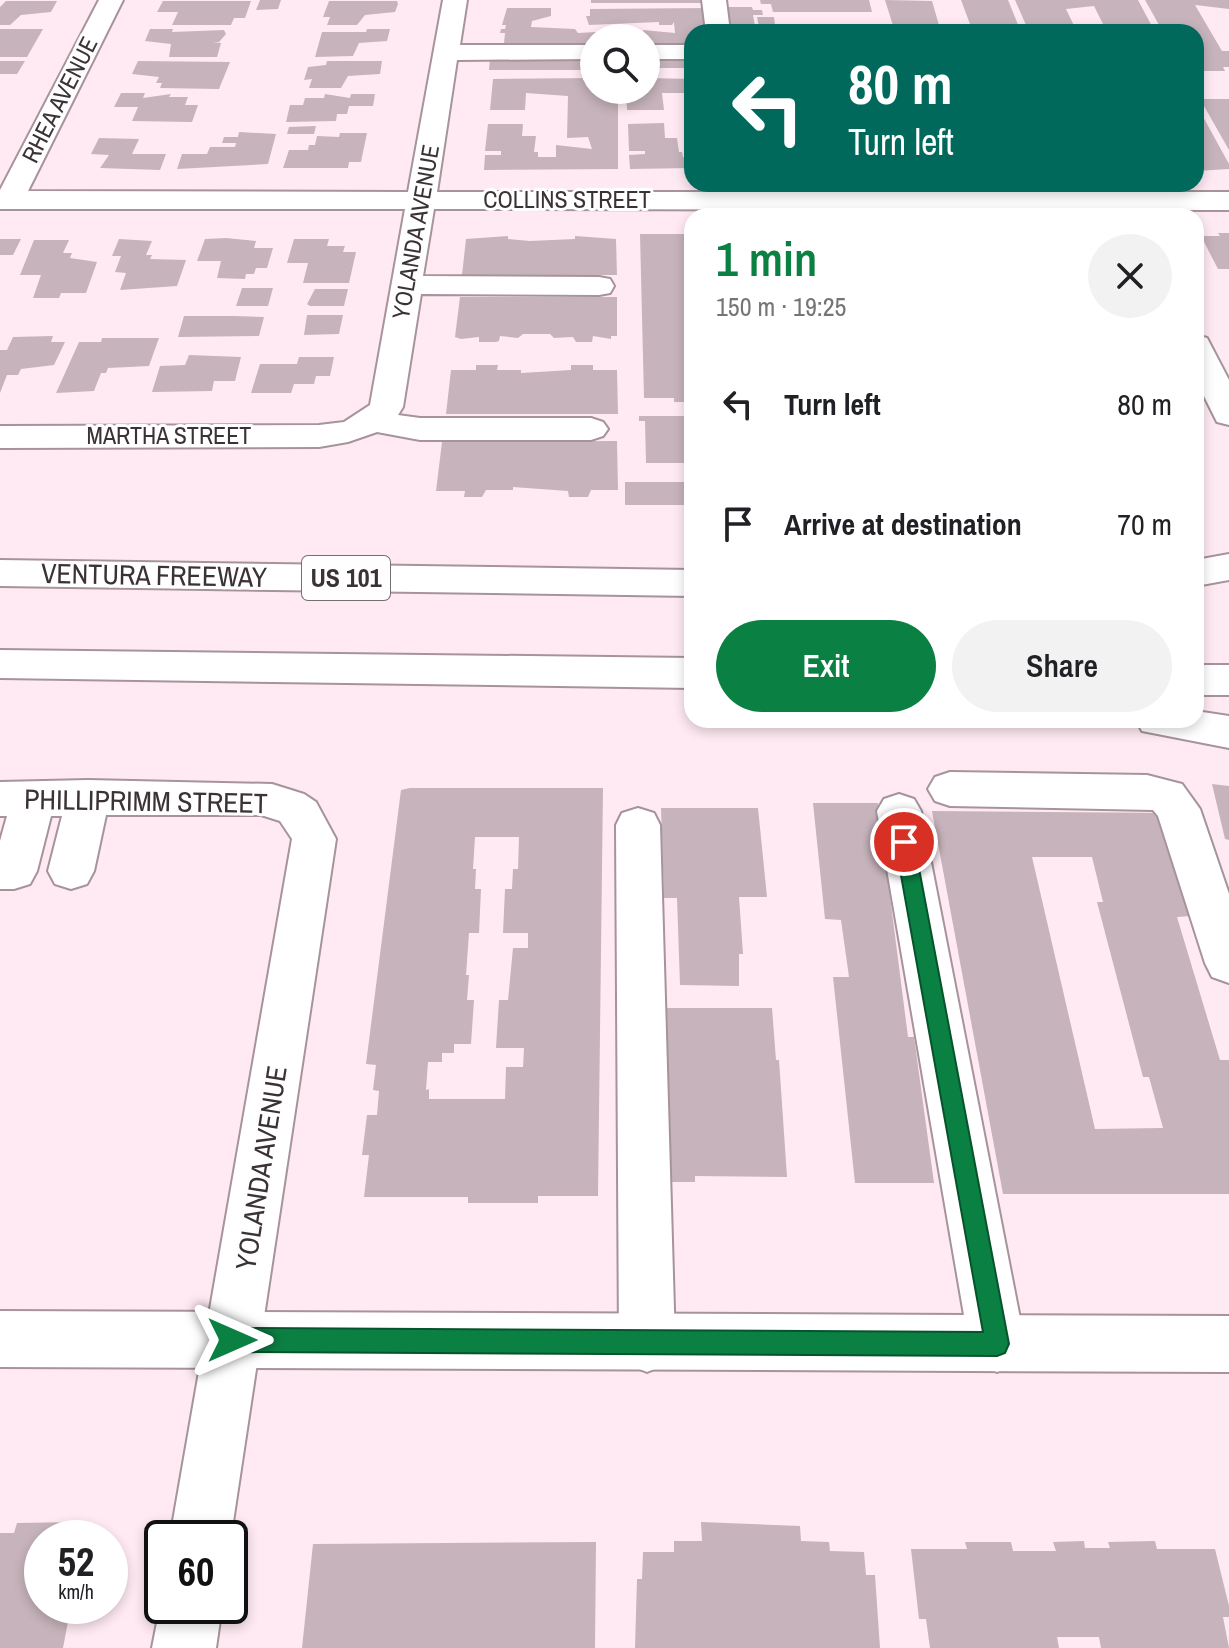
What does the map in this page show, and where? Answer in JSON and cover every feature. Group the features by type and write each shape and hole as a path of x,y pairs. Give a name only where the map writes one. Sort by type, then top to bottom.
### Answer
{"main road":[{"name":"RHEA AVENUE","path":"4,200 111,0"},
{"name":"YOLANDA AVENUE","path":"374,421 386,407 455,0"},
{"path":"714,0 717,24"},
{"path":"446,53 580,52"},
{"path":"660,52 684,52"},
{"name":"COLLINS STREET","path":"4,200 422,200 1054,208 1132,208 1229,201"},
{"path":"407,285 599,286"},
{"path":"1204,362 1229,415"},
{"path":"374,421 420,429 591,429"},
{"name":"MARTHA STREET","path":"0,437 338,434 374,421"},
{"path":"1204,572 1229,567"},
{"name":"VENTURA FREEWAY","path":"0,573 684,583"},
{"path":"1204,590 1229,591"},
{"path":"0,664 684,673"},
{"path":"1204,680 1229,680"},
{"path":"1204,728 1229,732"},
{"path":"950,789 1147,792 1167,796 1178,809 1229,963"},
{"path":"71,871 88,797"},
{"path":"0,871 14,871 17,798"},
{"name":"PHILLIPRIMM STREET","path":"17,798 261,798 292,805"},
{"name":"YOLANDA AVENUE","path":"204,1520 314,839 309,821 292,805"},
{"path":"899,811 997,1344"},
{"path":"638,825 647,1344"},
{"path":"0,1339 1229,1344"},
{"path":"184,1648 187,1624"}],"building":[{"path":"260,0 281,0 278,9 256,10"},
{"path":"591,0 707,0 708,3 591,3"},
{"path":"760,0 869,0 872,12 773,12 771,4 761,4"},
{"path":"885,0 932,1 939,24 892,24"},
{"path":"961,0 1008,0 1018,24 970,24"},
{"path":"1015,0 1138,0 1151,24 1103,24 1094,6 1066,9 1073,24 1026,24"},
{"path":"1145,0 1229,0 1229,9 1195,5 1222,51 1229,51 1229,67 1223,67 1225,71 1204,71 1204,24 1158,24"},
{"path":"6,1 57,1 51,12 21,15 10,25 0,25 0,7"},
{"path":"163,1 251,1 245,18 234,18 231,25 172,25 178,12 157,12"},
{"path":"329,1 397,1 398,4 395,12 365,15 357,25 327,25 330,17 323,17"},
{"path":"728,7 762,10 763,15 753,15 755,24 730,24"},
{"path":"507,8 551,8 551,16 532,21 531,27 575,29 580,33 580,49 499,47 500,43 504,43 505,33 500,33 501,29 505,29 506,25 502,25"},
{"path":"709,8 709,24 684,24 684,49 660,49 660,32 675,33 674,22 672,25 660,25 659,22 589,24 586,16 590,16 590,9"},
{"path":"757,17 774,17 775,24 758,24"},
{"path":"0,29 43,29 27,57 0,57"},
{"path":"150,29 173,29 172,32 224,30 226,34 219,42 213,42 221,43 217,57 169,57 171,44 145,41"},
{"path":"367,29 390,29 387,41 359,43 353,56 315,57 322,32 366,32"},
{"path":"660,58 684,58 684,68 660,68"},
{"path":"490,59 580,59 580,70 489,70"},
{"path":"0,61 25,61 17,74 0,74"},
{"path":"138,61 230,62 219,89 160,88 162,83 156,83 159,77 132,74"},
{"path":"327,61 382,61 380,74 348,76 341,88 309,88 312,79 304,80 308,67 326,65"},
{"path":"580,78 580,104 618,104 618,169 484,170 485,155 501,155 501,151 485,151 488,124 523,124 522,136 536,136 534,152 538,152 538,157 556,157 556,145 592,149 588,137 567,138 568,96 526,93 525,110 490,110 493,79"},
{"path":"660,78 684,79 684,93 662,93 664,110 627,110 627,104 660,104"},
{"path":"121,93 145,93 143,98 171,94 169,97 188,97 185,105 198,105 192,122 132,121 138,107 114,107"},
{"path":"325,94 350,98 351,94 375,94 373,106 349,106 347,114 337,114 336,121 286,122 290,105 303,105 305,98 324,98"},
{"path":"1204,99 1229,99 1229,150 1204,106"},
{"path":"1204,119 1229,164 1229,169 1204,171"},
{"path":"664,123 665,138 677,138 679,152 684,157 684,168 630,169 629,155 645,154 645,151 629,151 628,124"},
{"path":"316,126 314,134 287,134 289,127"},
{"path":"239,132 276,134 268,164 177,169 182,154 207,154 210,147 235,147 236,143 222,143 224,137 238,137"},
{"path":"340,133 367,133 361,162 349,162 348,168 283,168 289,150 308,150 309,145 315,145 317,136 339,137"},
{"path":"99,138 139,139 132,154 166,154 160,170 100,168 109,155 91,154"},
{"path":"1218,233 1229,233 1229,269 1218,269 1204,242 1204,236 1220,236"},
{"path":"640,234 684,234 684,402 674,402 674,398 644,398"},
{"path":"508,236 508,239 530,241 575,239 575,236 616,239 617,275 462,275 466,239"},
{"path":"0,239 21,239 13,255 0,255"},
{"path":"119,239 152,241 146,255 152,255 150,259 186,260 177,286 120,290 126,273 115,272 121,256 112,256"},
{"path":"205,239 256,241 254,248 273,248 267,268 256,268 254,274 246,274 245,279 217,278 221,261 197,261"},
{"path":"294,239 329,239 327,246 345,246 343,252 356,252 349,283 303,283 308,263 287,263"},
{"path":"34,240 69,240 63,253 72,253 70,258 97,262 86,293 61,293 59,298 33,298 41,275 20,275"},
{"path":"242,288 273,288 268,306 236,306"},
{"path":"315,289 348,289 344,306 310,306 307,304"},
{"path":"460,297 617,297 617,336 611,336 611,339 593,336 592,342 576,342 573,337 554,338 550,334 523,334 518,338 500,336 496,342 479,342 479,337 461,339 455,337"},
{"path":"307,315 343,315 339,334 304,335"},
{"path":"184,316 264,317 259,336 178,337"},
{"path":"53,336 51,342 65,342 54,365 21,369 18,375 7,375 0,393 0,350 7,350 13,337"},
{"path":"102,338 159,338 149,366 108,368 106,373 101,373 94,391 56,393 79,342 101,342"},
{"path":"189,355 241,357 235,381 214,381 212,391 152,392 160,366 185,365"},
{"path":"299,357 334,357 330,376 316,376 314,384 294,384 291,393 251,393 260,364 297,364"},
{"path":"476,365 498,365 497,370 521,370 521,373 571,370 571,365 593,365 593,370 617,370 618,414 446,414 451,370 476,370"},
{"path":"639,416 684,416 684,463 646,463 645,421 639,421"},
{"path":"617,441 618,490 591,490 588,497 569,497 568,491 513,487 513,490 486,490 482,497 464,497 465,491 436,491 442,442"},
{"path":"625,482 684,482 684,505 625,505"},
{"path":"1212,784 1229,786 1229,840 1225,839"},
{"path":"603,788 598,1196 538,1196 538,1203 468,1203 468,1197 364,1197 369,1155 362,1155 367,1115 377,1115 379,1091 373,1090 376,1065 366,1064 401,790","holes":["475,837 519,837 518,869 513,869 512,889 505,889 503,933 528,933 528,948 513,948 508,1000 499,1000 496,1048 524,1048 523,1067 506,1067 505,1099 429,1099 429,1089 426,1090 428,1062 442,1062 442,1053 454,1053 454,1044 471,1044 474,1000 467,1000 469,975 466,975 469,933 479,933 481,889 475,889"]},
{"path":"813,803 878,803 908,1037 914,1037 934,1183 855,1183 833,977 849,977 841,920 825,919"},
{"path":"661,808 758,808 767,897 739,897 743,954 739,954 739,986 680,985 677,898 664,898"},
{"path":"932,811 1177,813 1191,916 1177,917 1220,1060 1229,1060 1229,1194 1003,1194","holes":["1032,857 1092,857 1103,902 1097,902 1143,1077 1149,1077 1163,1128 1095,1129"]},
{"path":"667,1008 772,1008 787,1177 695,1176 695,1182 670,1182"},
{"path":"701,1522 800,1526 801,1541 829,1542 830,1551 864,1552 866,1575 875,1575 880,1648 635,1648 637,1579 642,1579 643,1552 674,1552 674,1541 702,1541"},
{"path":"17,1523 24,1523 24,1624 68,1624 63,1648 0,1648 0,1533 14,1533"},
{"path":"1084,1541 1085,1548 1110,1548 1108,1542 1155,1541 1157,1549 1215,1549 1229,1606 1229,1617 1223,1617 1229,1648 1101,1648 1099,1637 1057,1637 1059,1648 930,1648 926,1619 919,1619 911,1549 967,1549 965,1542 1011,1542 1013,1551 1056,1551 1053,1542"},
{"path":"596,1542 595,1648 302,1648 313,1544"}],"route":[{"path":"232,1340 997,1344 904,842"}]}
